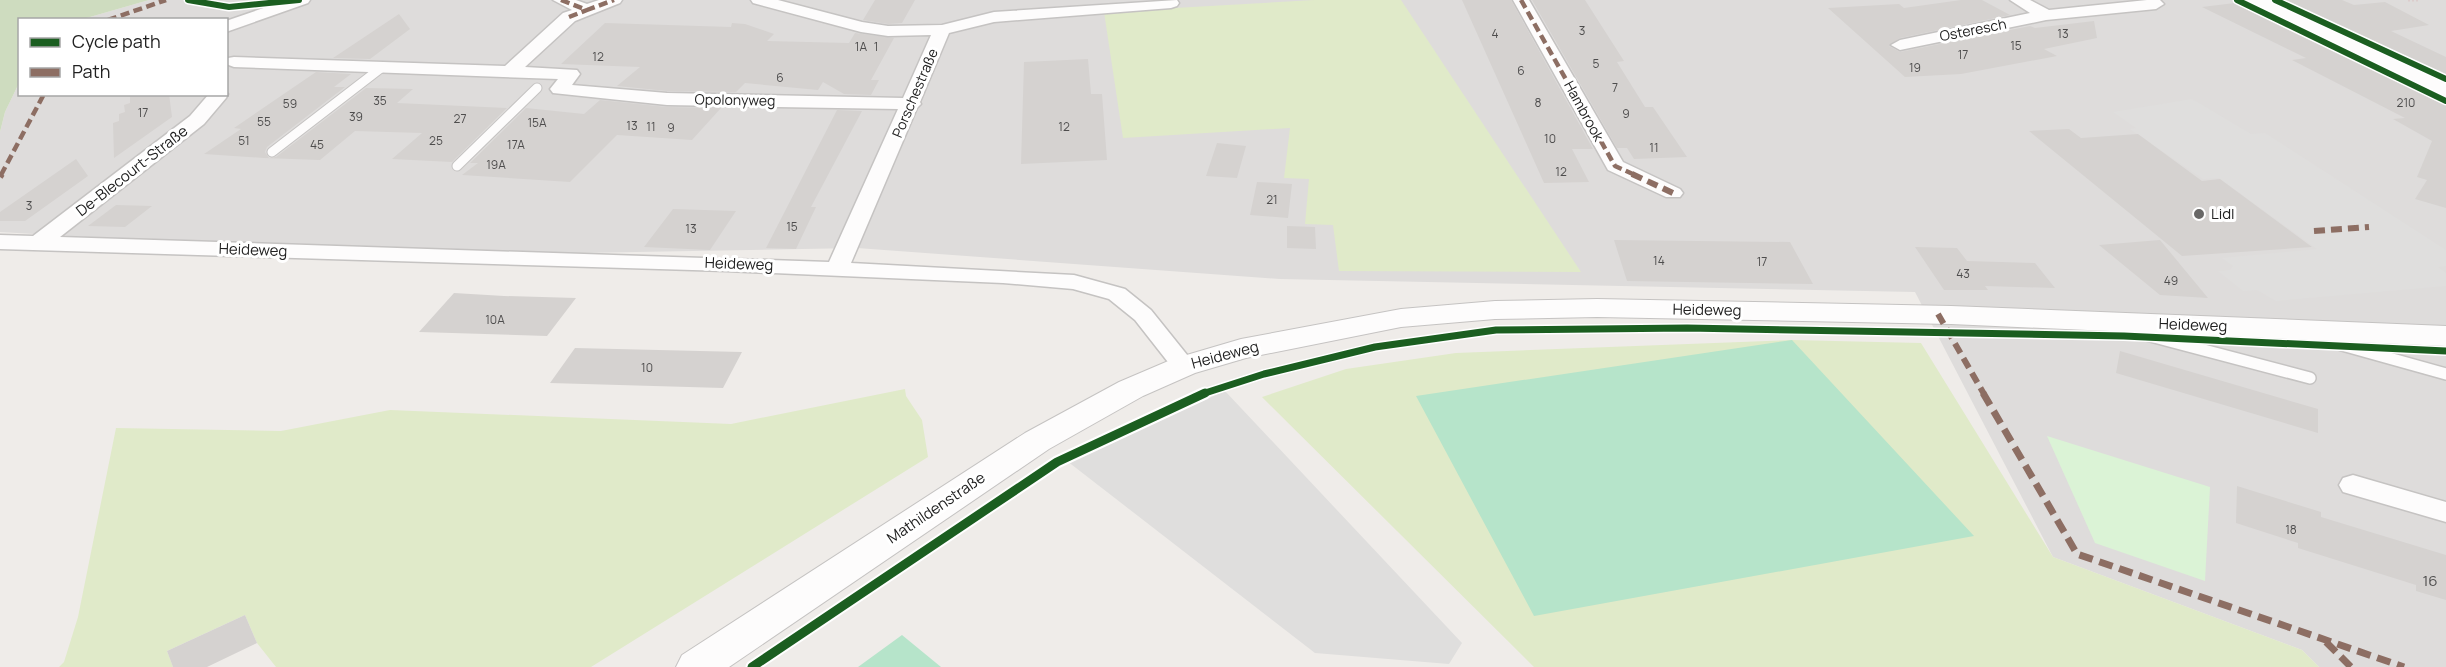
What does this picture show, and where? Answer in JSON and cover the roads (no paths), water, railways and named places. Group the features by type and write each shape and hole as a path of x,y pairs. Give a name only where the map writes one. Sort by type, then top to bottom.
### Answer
{"street":[{"path":"228,26 302,0"},
{"path":"561,0 587,10"},
{"path":"508,73 569,17 614,0"},
{"path":"759,0 861,27 888,31 942,30"},
{"name":"Hambrook","path":"1521,0 1615,166 1673,193"},
{"name":"Osteresch","path":"2018,0 2046,15"},
{"path":"2256,0 2446,90"},
{"name":"Porschestraße","path":"837,268 912,104 942,30 993,17 1171,3"},
{"name":"Osteresch","path":"1900,45 2046,15 2156,4"},
{"path":"228,79 233,71 230,62 572,74 559,89"},
{"name":"Opolonyweg","path":"486,72 471,86 559,89 667,99 912,104"},
{"name":"De-Blecourt-Straße","path":"40,242 197,120 217,96"},
{"name":"Heideweg","path":"0,242 837,268 1074,282 1117,294 1143,315 1184,366 1241,349 1323,332 1401,318 1495,310 1609,308 1951,315 2446,336"},
{"name":"Mathildenstraße","path":"697,667 1037,441 1099,405 1184,366"},
{"path":"2353,485 2446,512"}],"lane":[{"path":"272,152 381,68"},
{"path":"457,166 537,88"},
{"path":"2091,320 2310,378"},
{"path":"2342,345 2446,374"}],"place":[{"name":"Lidl","path":"2199,214"}]}
